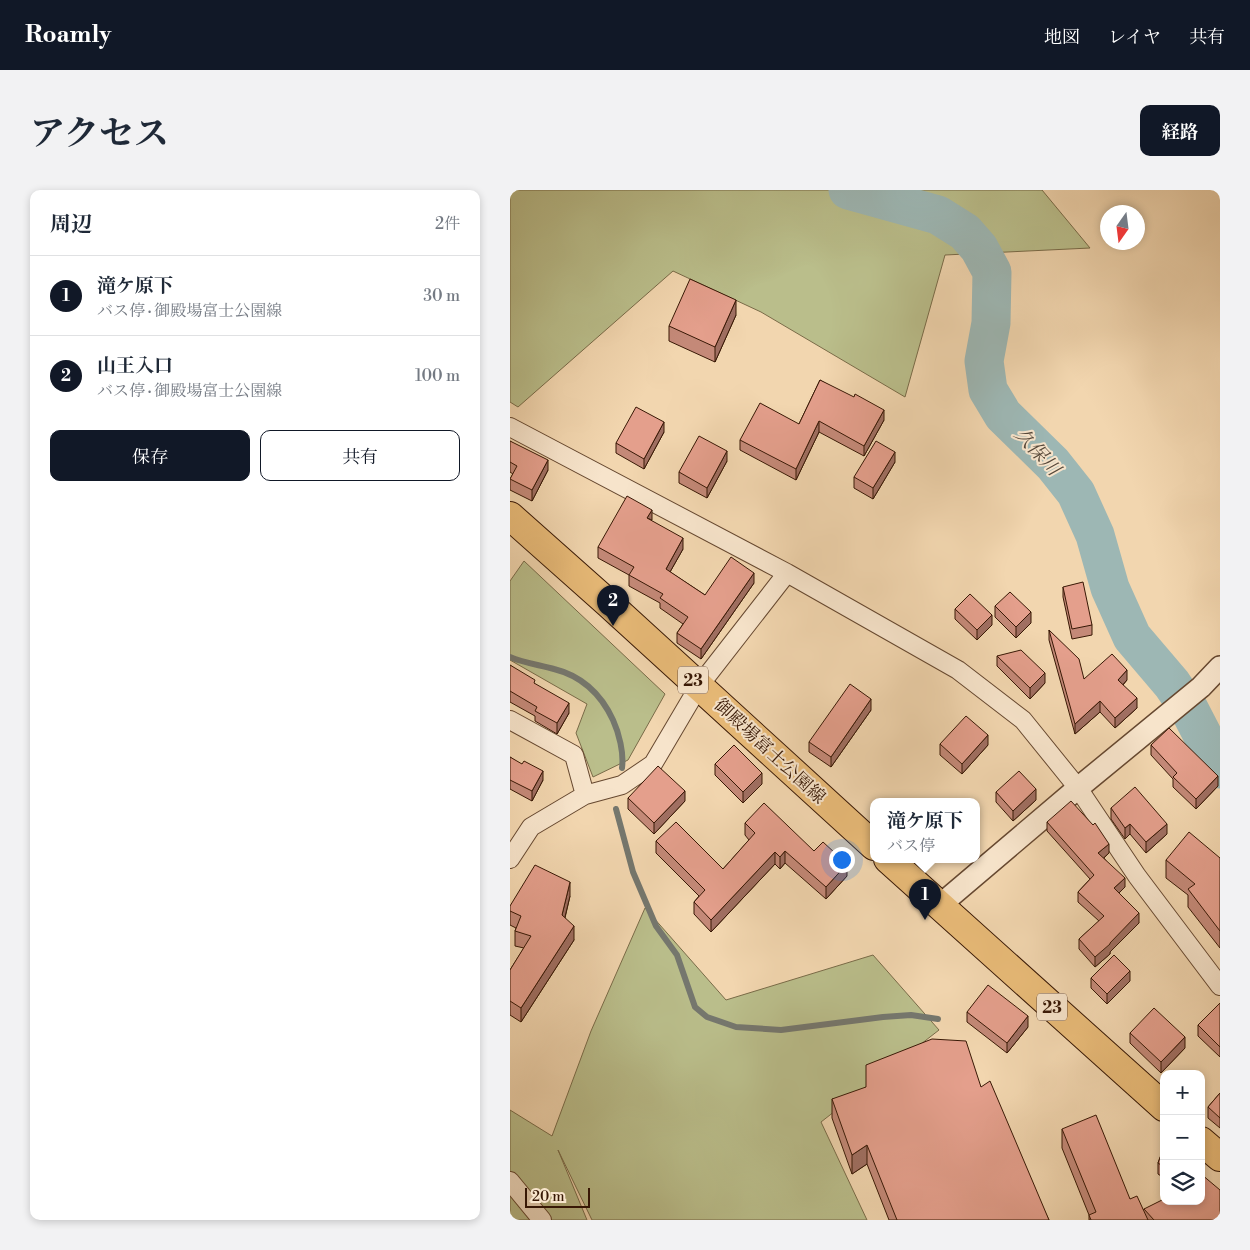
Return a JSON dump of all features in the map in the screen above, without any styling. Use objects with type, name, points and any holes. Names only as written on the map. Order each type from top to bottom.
[{"type":"main road","name":"御殿場富士公園線","points":[[510,516],[870,842]]},
{"type":"main road","name":"23","points":[[892,863],[1160,1103]]},
{"type":"main road","points":[[1205,1144],[1220,1157]]},
{"type":"street","points":[[510,427],[787,573],[958,670],[1023,720],[1078,788],[1137,876],[1220,986]]},
{"type":"street","points":[[510,859],[531,827],[585,795],[622,785],[653,764],[699,686],[787,573]]},
{"type":"street","points":[[940,906],[1078,788],[1201,687],[1220,667]]},
{"type":"street","points":[[510,720],[574,755],[585,795]]},
{"type":"street","points":[[510,1181],[542,1220]]},
{"type":"green space","points":[[510,190],[1042,190],[1090,248],[945,255],[905,397],[761,312],[673,271],[518,407],[510,402]]},
{"type":"green space","points":[[524,561],[665,694],[628,760],[593,777],[576,733],[587,704],[510,660],[510,581]]},
{"type":"green space","points":[[645,908],[726,1000],[873,955],[939,1030],[821,1122],[867,1220],[592,1220],[558,1150],[587,1220],[510,1220],[510,1110],[552,1136],[591,1031]]},
{"type":"building","points":[[690,279],[736,300],[715,347],[669,326]]},
{"type":"building","points":[[820,380],[854,397],[855,394],[884,410],[864,446],[819,421],[796,469],[740,440],[760,403],[799,424]]},
{"type":"building","points":[[636,407],[664,422],[644,459],[616,443]]},
{"type":"building","points":[[699,436],[727,451],[707,488],[679,472]]},
{"type":"building","points":[[510,441],[548,460],[532,490],[510,479],[517,466],[510,462]]},
{"type":"building","points":[[876,441],[895,452],[873,488],[854,477]]},
{"type":"building","points":[[627,496],[652,510],[647,518],[683,538],[666,569],[705,595],[731,557],[754,573],[701,649],[677,633],[688,617],[660,598],[663,594],[629,575],[634,567],[598,547]]},
{"type":"building","points":[[1083,582],[1092,625],[1072,629],[1063,587]]},
{"type":"building","points":[[1010,592],[1031,612],[1016,627],[995,606]]},
{"type":"building","points":[[970,594],[992,615],[977,630],[955,609]]},
{"type":"building","points":[[1049,630],[1079,659],[1084,679],[1112,654],[1127,670],[1118,680],[1137,698],[1115,718],[1100,701],[1075,724]]},
{"type":"building","points":[[1021,650],[1045,673],[1030,688],[997,656]]},
{"type":"building","points":[[510,665],[535,680],[534,683],[569,703],[557,723],[535,711],[537,707],[510,691]]},
{"type":"building","points":[[850,684],[871,699],[831,757],[809,742]]},
{"type":"building","points":[[966,716],[988,735],[962,764],[940,744]]},
{"type":"building","points":[[1169,728],[1218,776],[1196,799],[1173,777],[1177,773],[1151,745]]},
{"type":"building","points":[[734,745],[762,773],[743,792],[715,764]]},
{"type":"building","points":[[510,757],[522,764],[524,761],[543,771],[532,791],[510,780]]},
{"type":"building","points":[[658,766],[685,791],[654,823],[628,798]]},
{"type":"building","points":[[1019,771],[1036,789],[1013,811],[996,792]]},
{"type":"building","points":[[1135,787],[1167,824],[1146,842],[1130,824],[1125,828],[1111,808]]},
{"type":"building","points":[[1071,801],[1093,825],[1095,823],[1109,844],[1098,853],[1125,878],[1114,888],[1139,913],[1095,957],[1079,939],[1104,916],[1078,892],[1094,875],[1047,822]]},
{"type":"building","points":[[764,803],[814,851],[823,842],[847,864],[826,887],[785,851],[780,857],[775,852],[711,920],[694,902],[705,890],[656,841],[676,822],[723,869],[755,833],[745,823]]},
{"type":"building","points":[[1189,832],[1220,858],[1220,931],[1188,889],[1195,884],[1166,860]]},
{"type":"building","points":[[535,865],[570,882],[562,915],[574,926],[521,1008],[510,1001],[510,970],[531,936],[515,931],[521,916],[510,911],[510,906]]},
{"type":"building","points":[[1114,955],[1130,971],[1107,994],[1091,978]]},
{"type":"building","points":[[988,985],[1028,1016],[1007,1043],[967,1012]]},
{"type":"building","points":[[1220,1003],[1220,1047],[1198,1025]]},
{"type":"building","points":[[1154,1008],[1185,1037],[1161,1062],[1130,1033]]},
{"type":"building","points":[[932,1039],[966,1041],[981,1087],[990,1081],[1049,1220],[897,1220],[867,1145],[852,1155],[832,1099],[866,1087],[866,1065]]},
{"type":"building","points":[[1220,1093],[1220,1118],[1208,1107]]},
{"type":"building","points":[[1096,1115],[1130,1199],[1137,1196],[1148,1220],[1091,1220],[1089,1215],[1096,1212],[1062,1129]]},
{"type":"building","points":[[1205,1177],[1220,1190],[1220,1220],[1154,1220],[1144,1209],[1160,1201],[1160,1205],[1205,1205]]},
{"type":"waterway","name":"久保川","points":[[848,190],[938,215],[965,232],[979,248],[992,272],[991,323],[984,361],[988,390],[1003,415],[1053,464],[1076,493],[1095,535],[1110,588],[1132,637],[1172,684],[1189,709],[1220,769]]},
{"type":"waterway","points":[[510,657],[564,672],[590,687],[603,702],[615,725],[622,750],[622,768]]},
{"type":"waterway","points":[[616,809],[633,872],[656,926],[677,955],[695,1007],[707,1017],[736,1027],[781,1030],[911,1015],[938,1019]]},
{"type":"place","name":"山王入口","points":[[613,626]]},
{"type":"place","name":"滝ケ原下","points":[[925,920]]}]
